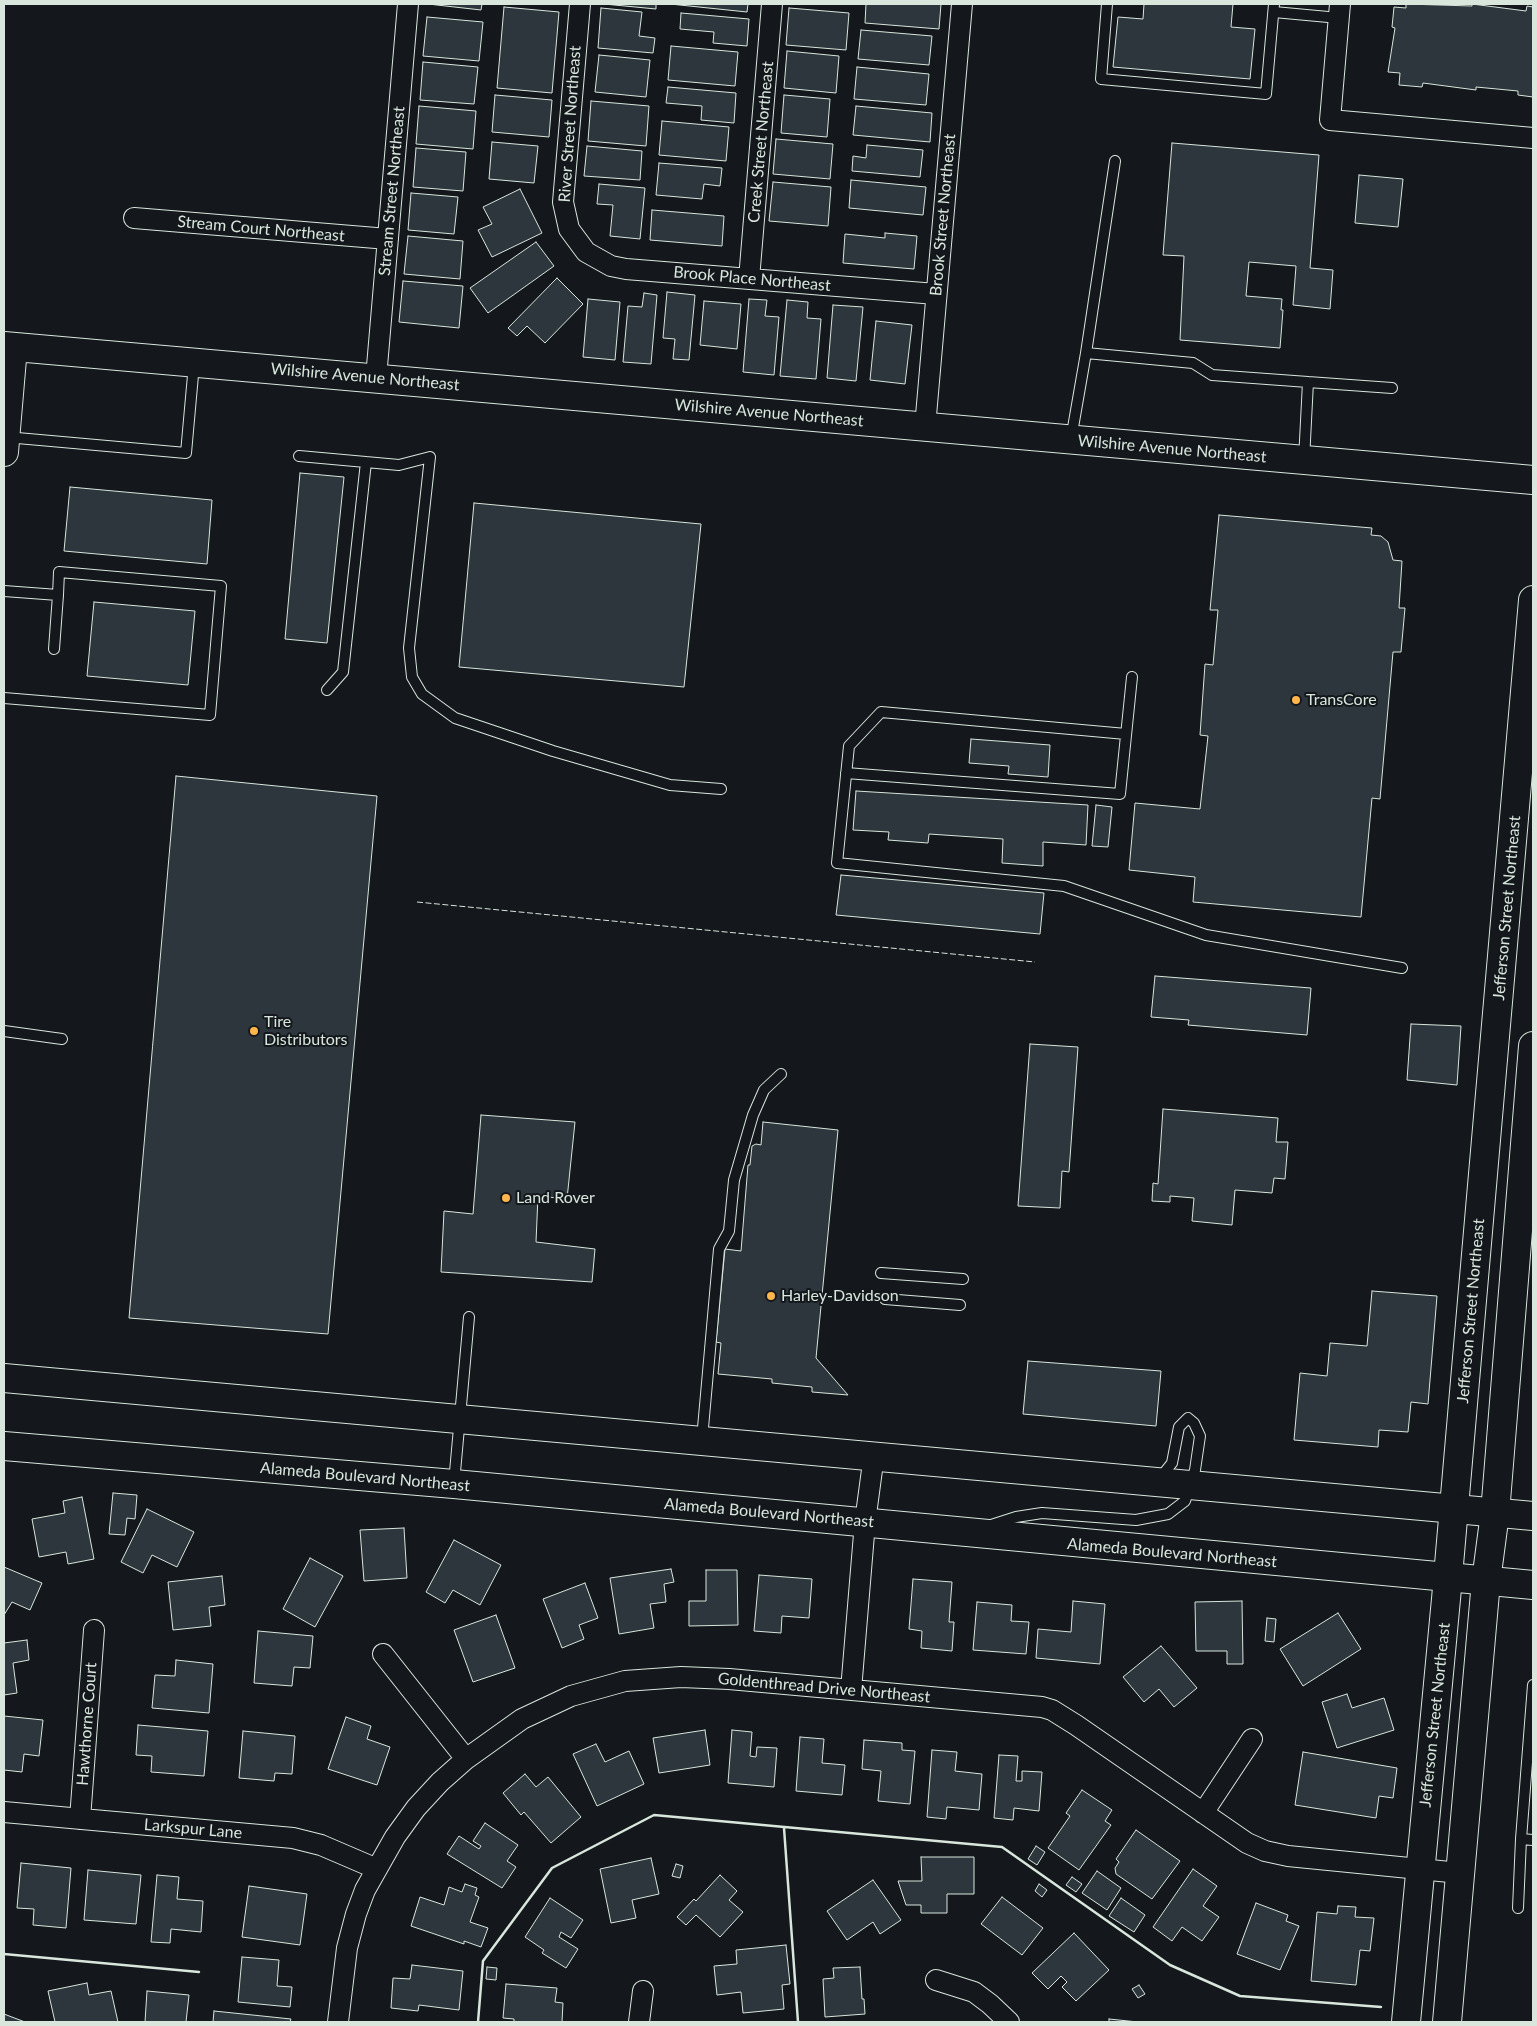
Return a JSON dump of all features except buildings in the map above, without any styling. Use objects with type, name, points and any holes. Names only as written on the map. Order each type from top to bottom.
[{"type":"main road","name":"Wilshire Avenue Northeast","points":[[9,346],[1533,480]]},
{"type":"main road","points":[[4,445],[9,346]]},
{"type":"main road","name":"Jefferson Street Northeast","points":[[1406,2022],[1448,1578],[1533,600]]},
{"type":"main road","points":[[1447,2022],[1486,1581],[1494,1513],[1533,1046]]},
{"type":"main road","points":[[4,1378],[460,1420],[874,1455],[1533,1516]]},
{"type":"main road","name":"Alameda Boulevard Northeast","points":[[4,1446],[454,1484],[865,1522],[968,1534],[1533,1585]]},
{"type":"street","name":"Stream Street Northeast","points":[[376,378],[408,4]]},
{"type":"street","name":"River Street Northeast","points":[[576,241],[564,216],[563,202],[580,4]]},
{"type":"street","name":"Creek Street Northeast","points":[[749,279],[772,4]]},
{"type":"street","name":"Brook Street Northeast","points":[[925,427],[962,4]]},
{"type":"street","points":[[1339,11],[1330,120],[1533,138]]},
{"type":"street","name":"Stream Court Northeast","points":[[134,218],[388,239]]},
{"type":"street","name":"Brook Place Northeast","points":[[576,241],[598,261],[611,266],[936,294]]},
{"type":"street","points":[[850,1690],[865,1522],[874,1455]]},
{"type":"street","name":"Hawthorne Court","points":[[80,1819],[94,1630]]},
{"type":"street","points":[[383,1654],[466,1759]]},
{"type":"street","name":"Goldenthread Drive Northeast","points":[[338,2022],[347,1948],[356,1914],[377,1869],[395,1837],[416,1808],[440,1782],[466,1759],[503,1731],[541,1709],[599,1687],[625,1681],[681,1676],[1018,1704],[1052,1710],[1247,1843],[1276,1854],[1460,1873]]},
{"type":"street","points":[[1203,1813],[1252,1739]]},
{"type":"street","name":"Larkspur Lane","points":[[4,1812],[293,1838],[321,1845],[377,1869]]},
{"type":"street","points":[[936,1980],[974,1992],[1009,2022]]},
{"type":"street","points":[[640,2022],[643,1991]]},
{"type":"lane","points":[[1107,4],[1101,79],[1266,94],[1274,8],[1339,11]]},
{"type":"lane","points":[[1071,440],[1115,161]]},
{"type":"lane","points":[[1086,353],[1194,363],[1212,374],[1392,388]]},
{"type":"lane","points":[[4,445],[186,453],[194,362]]},
{"type":"lane","points":[[1304,460],[1308,382]]},
{"type":"lane","points":[[298,456],[399,465],[430,457],[409,648],[412,677],[422,694],[455,718],[553,751],[670,784],[721,789]]},
{"type":"lane","points":[[327,690],[343,672],[366,462]]},
{"type":"lane","points":[[4,698],[210,715],[221,586],[59,572],[54,649]]},
{"type":"lane","points":[[4,591],[58,595]]},
{"type":"lane","points":[[846,773],[1120,794],[1132,677]]},
{"type":"lane","points":[[1126,734],[881,712],[849,746],[837,863],[1064,886],[1206,935],[1402,968]]},
{"type":"lane","points":[[4,1031],[62,1039]]},
{"type":"lane","points":[[702,1440],[718,1249],[729,1231],[734,1180],[753,1114],[764,1090],[780,1074]]},
{"type":"lane","points":[[881,1273],[962,1279]]},
{"type":"lane","points":[[885,1299],[960,1305]]},
{"type":"lane","points":[[454,1484],[469,1317]]},
{"type":"lane","points":[[968,1534],[1016,1517],[1042,1513],[1136,1520],[1158,1517],[1177,1508],[1185,1501],[1192,1484],[1200,1436],[1194,1423],[1188,1418],[1178,1427],[1172,1463],[1163,1476],[1156,1481]]},
{"type":"lane","points":[[1518,1908],[1521,1839],[1533,1685]]},
{"type":"lane","points":[[1521,1839],[1533,1840]]},
{"type":"fence","points":[[417,902],[1035,962]]},
{"type":"wall","points":[[478,2022],[483,1961],[552,1868],[654,1815],[1002,1847],[1170,1965],[1240,1996],[1381,2007]]},
{"type":"wall","points":[[784,1828],[798,2022]]},
{"type":"wall","points":[[4,1954],[199,1972]]},
{"type":"place","name":"TransCore","points":[[1296,700]]},
{"type":"place","name":"Tire Distributors","points":[[254,1031]]},
{"type":"place","name":"Land Rover","points":[[506,1198]]},
{"type":"place","name":"Harley-Davidson","points":[[771,1296]]}]
